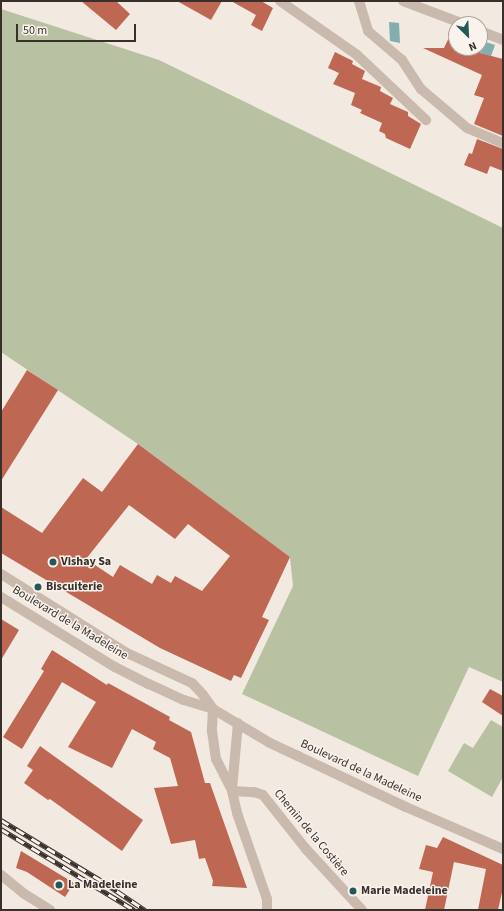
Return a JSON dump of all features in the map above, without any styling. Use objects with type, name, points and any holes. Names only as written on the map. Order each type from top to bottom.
[{"type":"street","points":[[280,1],[357,55],[426,120]]},
{"type":"street","points":[[359,1],[368,31],[402,60],[421,89],[467,128],[503,143]]},
{"type":"street","points":[[403,1],[448,18]]},
{"type":"street","points":[[488,34],[503,40]]},
{"type":"street","name":"Boulevard de la Madeleine","points":[[1,574],[127,652],[192,683],[203,694],[213,709]]},
{"type":"street","name":"Boulevard de la Madeleine","points":[[1,597],[115,667],[184,700],[213,709],[238,722],[270,742],[298,756],[406,807],[503,849]]},
{"type":"street","points":[[213,709],[212,731],[216,760],[232,792],[237,813],[267,899],[267,910]]},
{"type":"street","points":[[232,792],[238,722]]},
{"type":"street","name":"Chemin de la Costière","points":[[232,792],[254,792],[268,799],[306,849],[362,910]]},
{"type":"street","points":[[1,875],[23,893],[50,910]]},
{"type":"green space","points":[[1,9],[159,60],[503,228],[503,682],[469,667],[418,776],[242,694],[293,586],[290,557],[138,444],[1,352]]},
{"type":"green space","points":[[491,720],[503,727],[503,777],[492,797],[448,771],[464,743],[473,748]]},
{"type":"water","points":[[389,22],[399,23],[400,43],[390,41]]},
{"type":"water","points":[[488,43],[495,45],[491,56],[488,55]]},
{"type":"building","points":[[81,1],[116,1],[130,14],[116,30]]},
{"type":"building","points":[[177,1],[222,1],[211,20]]},
{"type":"building","points":[[231,1],[261,1],[273,8],[262,31],[251,25],[256,15]]},
{"type":"building","points":[[448,40],[448,56],[488,55],[503,59],[503,136],[474,124],[484,98],[474,95],[482,75],[423,48],[444,48]]},
{"type":"building","points":[[335,52],[353,61],[352,64],[365,71],[362,79],[381,87],[380,91],[393,98],[390,104],[408,112],[408,116],[421,124],[410,149],[386,138],[385,134],[379,131],[382,123],[360,113],[362,110],[351,105],[355,93],[333,84],[339,73],[328,68]]},
{"type":"building","points":[[477,139],[503,149],[503,171],[490,166],[487,174],[464,165],[469,153],[472,154]]},
{"type":"building","points":[[27,370],[58,390],[1,481],[1,412]]},
{"type":"building","name":"Vishay Sa","points":[[138,444],[290,557],[262,617],[269,620],[241,678],[234,675],[231,681],[160,648],[1,553],[1,507],[42,533],[83,478],[102,492]],"holes":[[[129,505],[175,539],[188,524],[230,556],[202,591],[175,576],[171,583],[157,575],[152,584],[120,565],[113,577],[86,559]]]},
{"type":"building","points":[[1,619],[19,630],[1,660]]},
{"type":"building","points":[[52,650],[107,685],[108,683],[170,717],[169,720],[191,732],[205,783],[210,783],[247,888],[212,886],[213,881],[205,858],[199,859],[195,840],[171,844],[154,788],[178,786],[170,758],[153,749],[156,742],[132,729],[112,768],[68,747],[96,702],[62,682],[22,749],[3,737],[44,671],[41,669]]},
{"type":"building","points":[[490,689],[503,696],[503,716],[482,702]]},
{"type":"building","points":[[40,746],[143,820],[122,851],[50,799],[48,800],[24,783],[33,770],[27,766]]},
{"type":"building","points":[[443,837],[503,865],[503,888],[498,910],[478,910],[486,869],[454,862],[444,910],[425,910],[433,872],[419,869],[426,845],[437,848]]},
{"type":"building","points":[[21,851],[74,883],[65,897],[27,872],[16,868]]},
{"type":"railway","points":[[1,820],[102,881],[145,910]]},
{"type":"railway","points":[[1,829],[134,910]]},
{"type":"place","name":"Vishay Sa","points":[[53,562]]},
{"type":"place","name":"Biscuiterie","points":[[38,587]]},
{"type":"place","name":"La Madeleine","points":[[59,885]]},
{"type":"place","name":"Marie Madeleine","points":[[353,891]]}]
